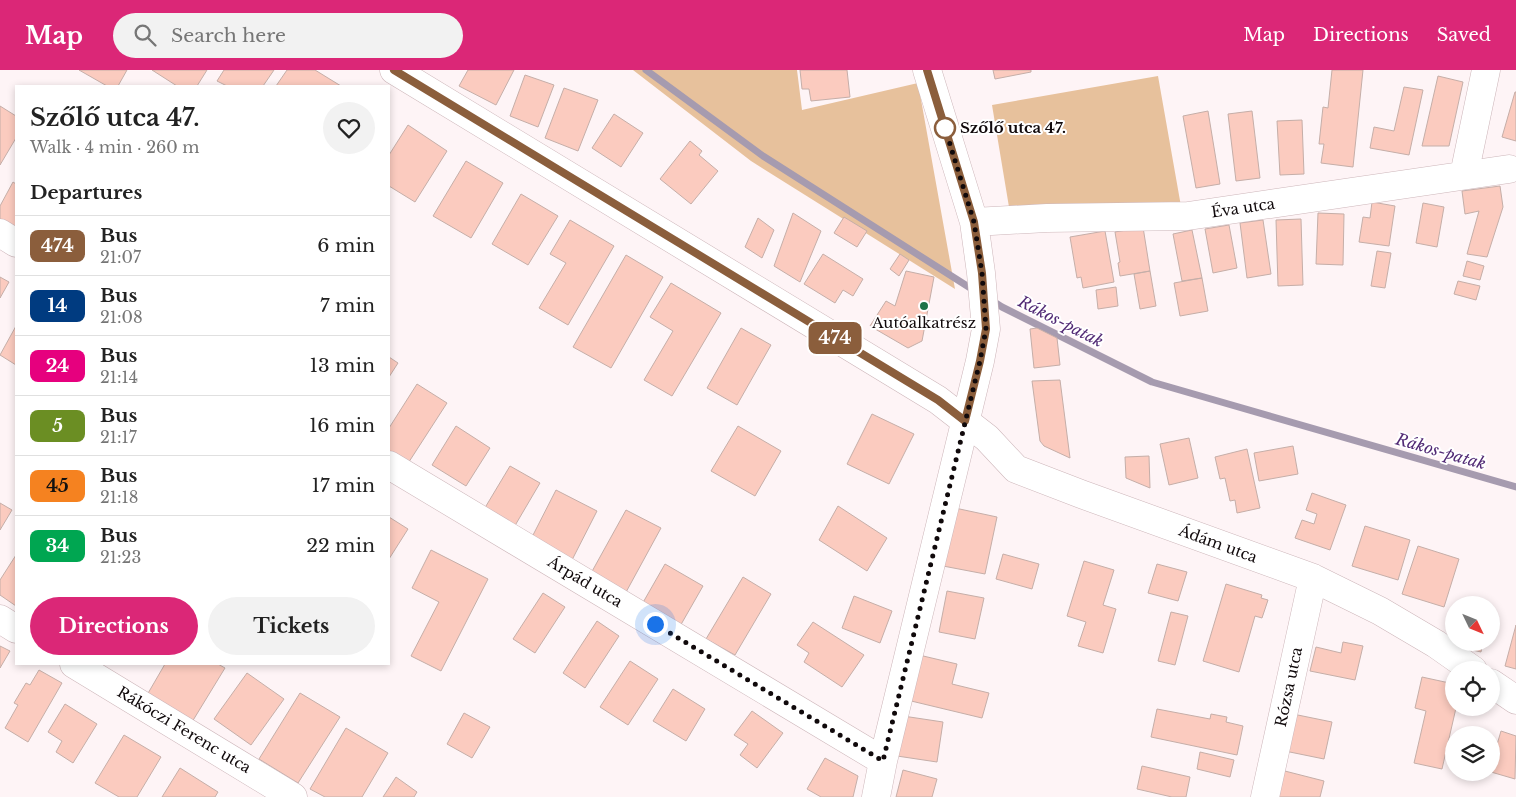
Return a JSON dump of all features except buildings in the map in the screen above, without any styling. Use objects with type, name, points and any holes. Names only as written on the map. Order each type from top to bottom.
[{"type":"street","name":"Ádám utca","points":[[394,70],[938,400],[987,438],[1016,469],[1312,578],[1380,611],[1436,644],[1460,661]]},
{"type":"street","points":[[876,797],[986,329],[982,273],[974,222],[927,70]]},
{"type":"street","points":[[1464,175],[1486,70]]},
{"type":"street","name":"Éva utca","points":[[974,222],[1046,218],[1188,216],[1509,168]]},
{"type":"street","points":[[0,233],[15,242]]},
{"type":"street","name":"Árpád utca","points":[[390,466],[883,761]]},
{"type":"street","name":"Rózsa utca","points":[[1265,797],[1312,578]]},
{"type":"street","points":[[0,619],[15,628]]},
{"type":"street","name":"Rákóczi Ferenc utca","points":[[76,665],[293,797]]},
{"type":"street","points":[[1500,689],[1516,700]]},
{"type":"shaded area","points":[[633,70],[797,70],[802,110],[918,83],[955,289],[751,161]]},
{"type":"shaded area","points":[[1158,76],[1182,212],[1011,219],[992,105]]},
{"type":"waterway","name":"Rákos-patak","points":[[646,70],[763,156],[975,291]]},
{"type":"waterway","name":"Rákos-patak","points":[[991,300],[1152,382],[1516,487]]},
{"type":"bus line","name":"474","points":[[394,70],[938,400],[965,421],[986,329],[982,273],[974,222],[927,70]]},
{"type":"place","name":"Szőlő utca 47.","points":[[945,128]]},
{"type":"place","name":"Autóalkatrész","points":[[924,306]]},
{"type":"route","points":[[655,624],[883,761],[980,361],[986,329],[982,273],[974,222],[945,128]]}]
